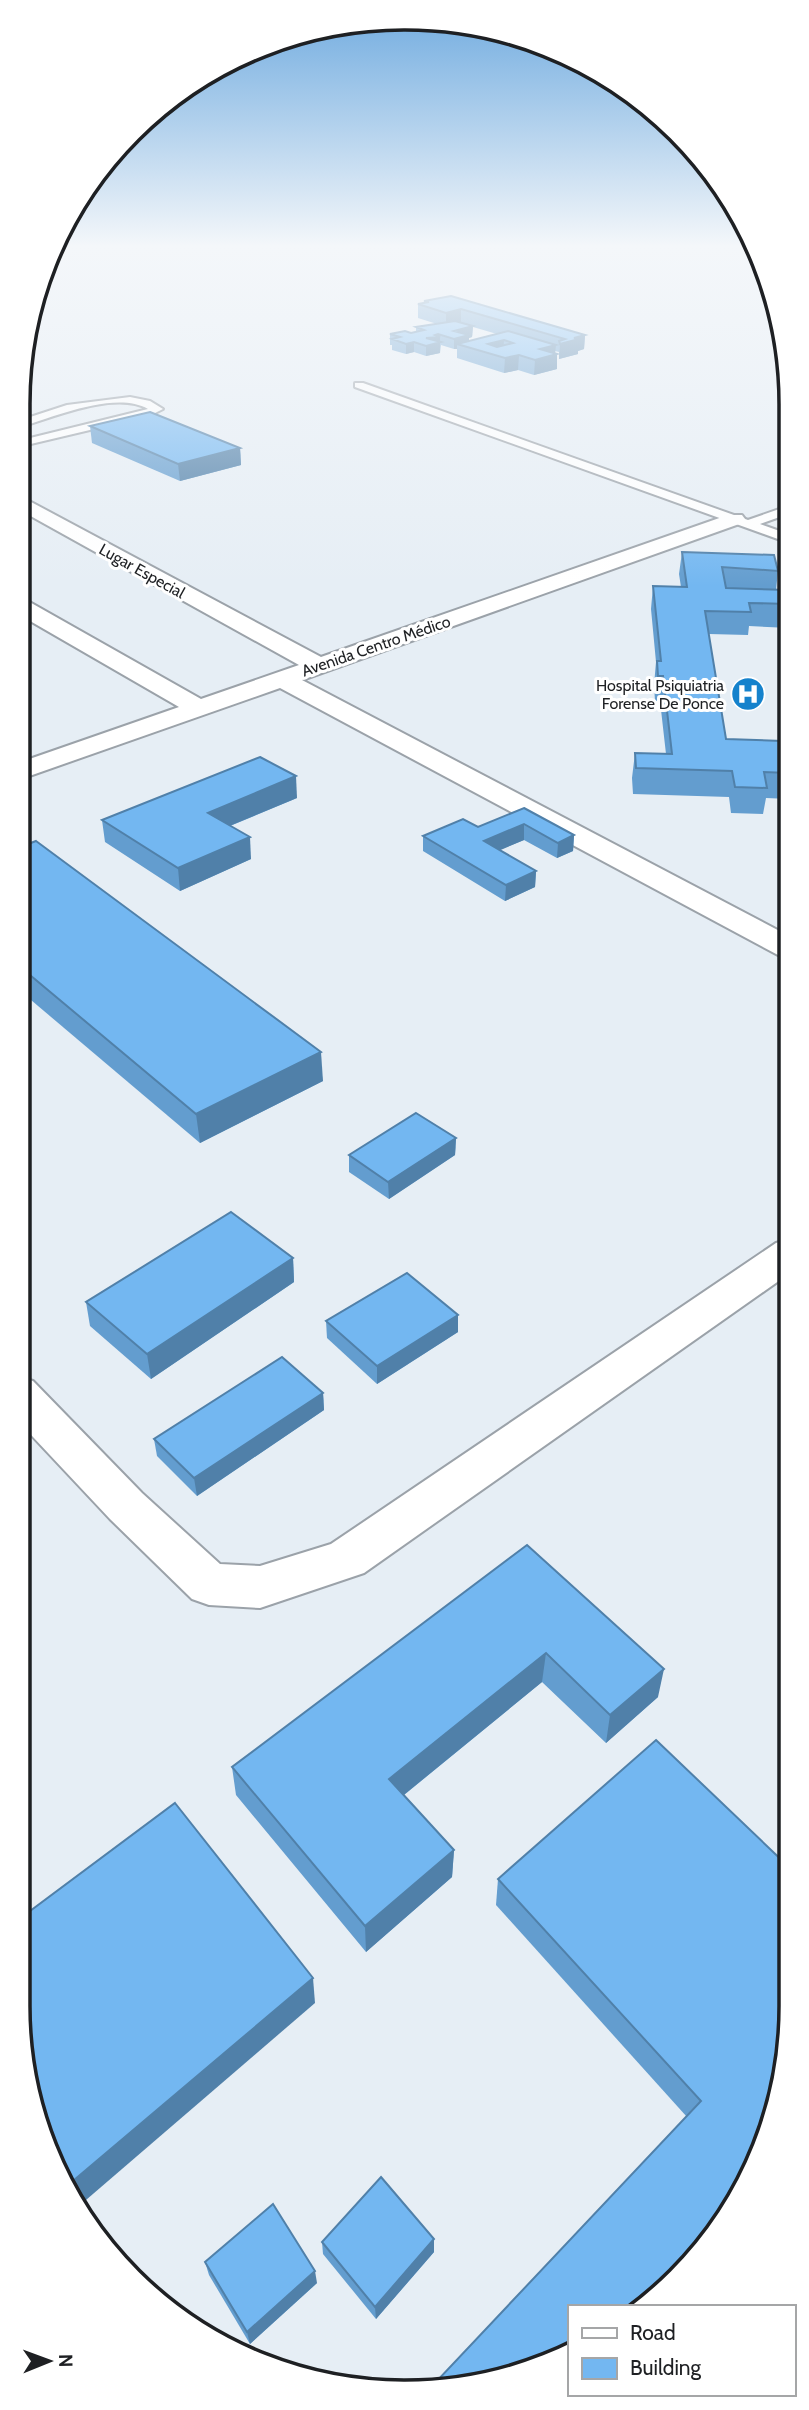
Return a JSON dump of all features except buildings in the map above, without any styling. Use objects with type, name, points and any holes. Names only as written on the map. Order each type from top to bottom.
[{"type":"street","name":"Lugar Especial","points":[[30,508],[267,640],[319,666]]},
{"type":"street","name":"Avenida Centro Médico","points":[[30,766],[741,522]]},
{"type":"street","points":[[30,612],[199,708]]},
{"type":"street","points":[[282,679],[779,942]]},
{"type":"street","points":[[30,1406],[126,1506],[209,1584],[260,1587],[347,1559],[779,1261]]},
{"type":"lane","points":[[359,385],[779,535]]},
{"type":"lane","points":[[30,420],[120,399],[151,403],[157,409],[30,441]]},
{"type":"lane","points":[[741,522],[779,512]]},
{"type":"place","name":"Hospital Psiquiatria Forense De Ponce","points":[[748,694]]}]
